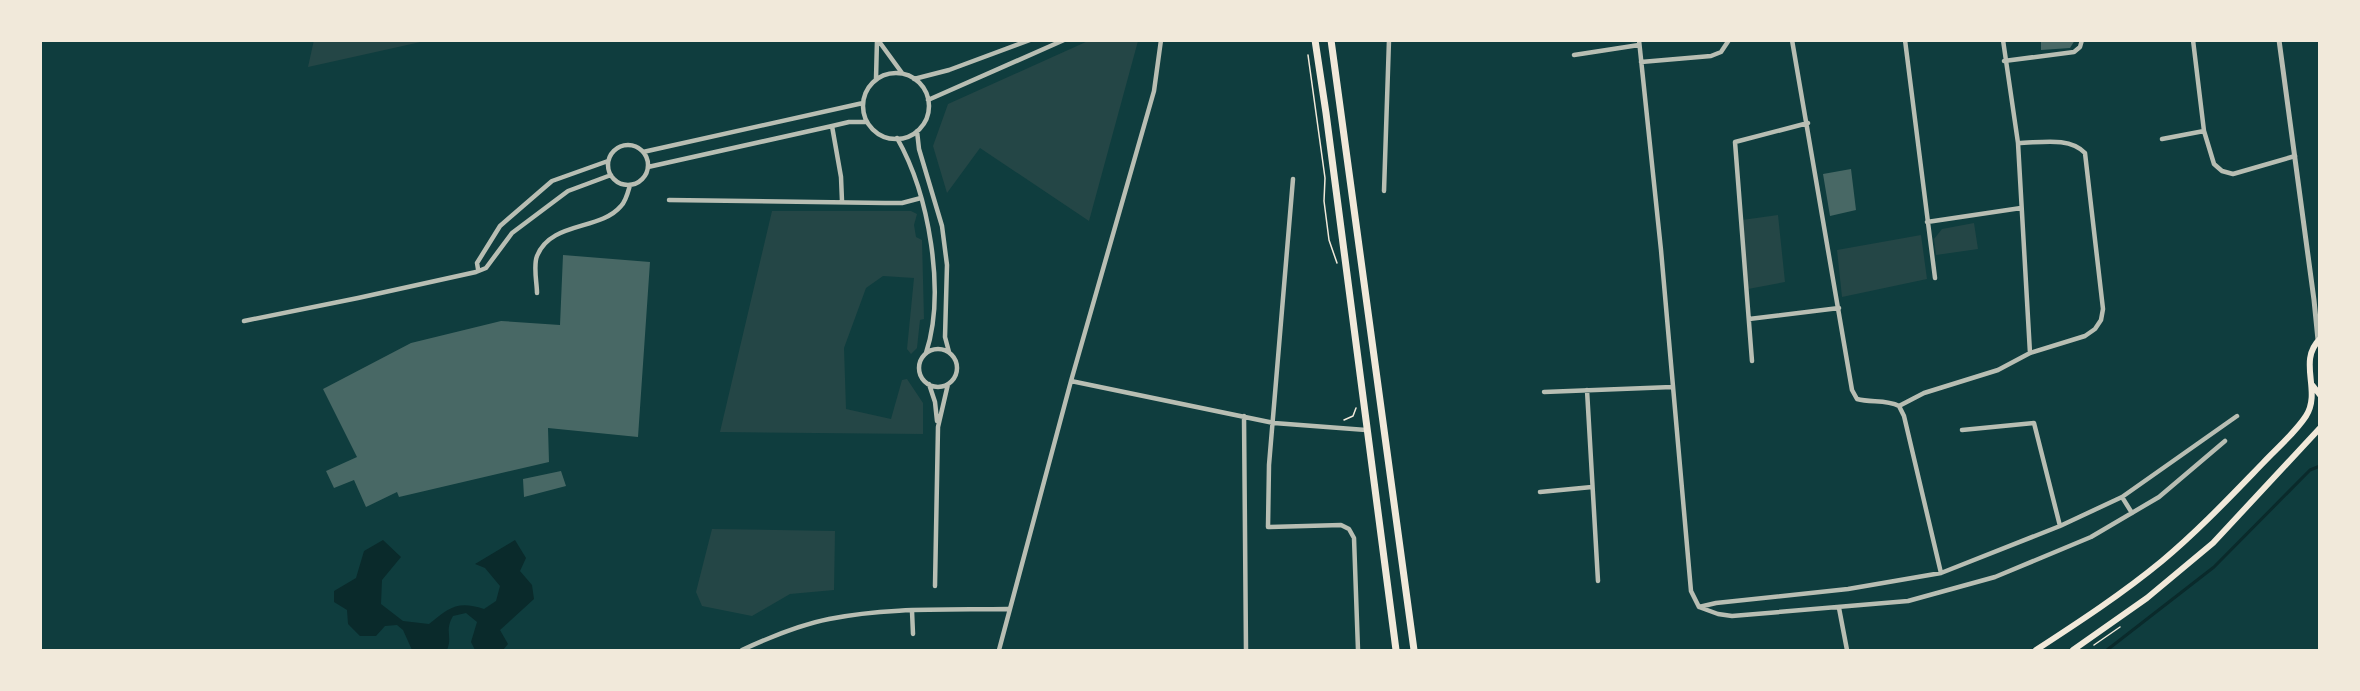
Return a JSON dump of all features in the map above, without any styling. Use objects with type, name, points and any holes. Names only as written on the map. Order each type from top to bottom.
[{"type":"main road","points":[[1315,40],[1396,651]]},
{"type":"main road","points":[[1331,40],[1414,651]]},
{"type":"main road","points":[[2319,339],[2310,358],[2309,372],[2319,395]]},
{"type":"main road","points":[[2036,651],[2085,618],[2162,560],[2244,483],[2306,416],[2313,398],[2313,385]]},
{"type":"main road","points":[[2073,651],[2147,598],[2213,543],[2319,428]]},
{"type":"street","points":[[878,40],[902,73],[914,79],[924,88],[928,100],[927,114],[917,131],[919,149],[942,226],[947,265],[945,337],[957,368],[955,377],[948,384],[939,387],[929,384]]},
{"type":"street","points":[[876,79],[878,40]]},
{"type":"street","points":[[914,79],[949,70],[1030,40]]},
{"type":"street","points":[[928,100],[1064,40]]},
{"type":"street","points":[[999,651],[1008,609],[1071,381],[1154,91],[1161,40]]},
{"type":"street","points":[[1384,191],[1389,40]]},
{"type":"street","points":[[1641,62],[1711,56],[1721,52],[1729,40]]},
{"type":"street","points":[[1792,40],[1852,390],[1857,399],[1868,402],[1890,402],[1899,406],[1904,416],[1941,573]]},
{"type":"street","points":[[1905,40],[1935,279]]},
{"type":"street","points":[[2003,40],[2004,61],[2018,143],[2030,353]]},
{"type":"street","points":[[2004,61],[2074,52],[2080,47],[2082,40]]},
{"type":"street","points":[[2193,40],[2204,131],[2214,165],[2222,171],[2233,174],[2295,156]]},
{"type":"street","points":[[2279,40],[2319,339]]},
{"type":"street","points":[[1574,55],[1639,43],[1661,250],[1691,591],[1699,607],[1732,616],[1839,608],[1908,600],[1995,577],[2091,537],[2132,513],[2159,497],[2225,441]]},
{"type":"street","points":[[902,73],[888,74],[876,79],[867,89],[863,102],[867,122],[883,136],[897,138],[917,131]]},
{"type":"street","points":[[643,152],[863,102]]},
{"type":"street","points":[[648,166],[849,122],[867,122]]},
{"type":"street","points":[[1752,360],[1735,142],[1808,123]]},
{"type":"street","points":[[832,126],[841,177],[842,201]]},
{"type":"street","points":[[2162,139],[2204,131]]},
{"type":"street","points":[[897,138],[904,150],[921,198],[929,229],[933,275],[932,336],[920,362],[920,371],[929,384],[935,402],[938,427],[935,586]]},
{"type":"street","points":[[1899,406],[1923,393],[1998,370],[2030,353],[2085,336],[2095,329],[2101,320],[2103,309],[2085,153],[2070,143],[2018,143]]},
{"type":"street","points":[[478,269],[477,263],[500,226],[552,182],[608,161],[616,149],[624,145],[635,146],[643,152],[648,166],[641,181],[630,185],[619,183],[611,175],[608,161]]},
{"type":"street","points":[[244,321],[476,272],[478,269],[486,268],[512,233],[568,192],[611,175]]},
{"type":"street","points":[[1293,179],[1269,465],[1268,527],[1341,525],[1349,529],[1354,538],[1358,651]]},
{"type":"street","points":[[537,293],[536,258],[547,239],[587,222],[611,215],[623,204],[630,185]]},
{"type":"street","points":[[669,200],[885,203],[921,198]]},
{"type":"street","points":[[1927,222],[2021,208]]},
{"type":"street","points":[[2314,300],[2319,308]]},
{"type":"street","points":[[1749,320],[1839,308]]},
{"type":"street","points":[[926,353],[935,349],[949,352]]},
{"type":"street","points":[[1071,381],[1274,423],[1366,430]]},
{"type":"street","points":[[938,427],[948,384]]},
{"type":"street","points":[[1544,392],[1672,387]]},
{"type":"street","points":[[1587,390],[1598,581]]},
{"type":"street","points":[[1699,607],[1716,603],[1848,589],[1941,573],[2060,526],[2122,497],[2237,416]]},
{"type":"street","points":[[1244,417],[1246,651]]},
{"type":"street","points":[[1962,430],[2034,423],[2060,526]]},
{"type":"street","points":[[1540,492],[1592,487]]},
{"type":"street","points":[[2122,497],[2132,513]]},
{"type":"street","points":[[1839,608],[1847,651]]},
{"type":"street","points":[[742,651],[795,628],[828,619],[868,613],[1008,609]]},
{"type":"street","points":[[912,611],[913,634]]},
{"type":"path","points":[[1308,52],[1325,178],[1324,201],[1329,240],[1337,265]]},
{"type":"path","points":[[1344,428],[1344,420],[1353,416],[1357,405]]},
{"type":"shaded area","points":[[314,40],[425,40],[425,41],[308,67]]},
{"type":"shaded area","points":[[1088,41],[1138,41],[1089,221],[980,148],[947,193],[933,146],[948,104]]},
{"type":"shaded area","points":[[772,211],[911,211],[917,214],[914,225],[916,237],[922,240],[924,319],[920,320],[917,348],[911,354],[907,349],[914,278],[883,276],[866,288],[844,348],[846,409],[891,419],[902,380],[907,379],[923,403],[923,434],[720,432]]},
{"type":"shaded area","points":[[1778,215],[1785,282],[1748,289],[1742,220]]},
{"type":"shaded area","points":[[1974,223],[1978,249],[1936,255],[1934,239],[1942,229]]},
{"type":"shaded area","points":[[1921,235],[1927,279],[1842,297],[1837,250]]},
{"type":"shaded area","points":[[712,529],[835,531],[834,590],[790,594],[752,616],[702,606],[696,592]]},
{"type":"shaded area","points":[[383,540],[401,557],[382,580],[381,604],[403,621],[429,624],[454,607],[467,605],[484,609],[496,601],[500,586],[485,568],[475,564],[515,540],[526,558],[520,571],[532,585],[534,599],[500,630],[508,644],[503,650],[475,650],[471,642],[477,622],[466,613],[453,616],[450,621],[447,650],[412,650],[403,630],[397,625],[385,626],[376,636],[360,636],[348,624],[347,610],[334,602],[334,591],[356,578],[364,551]]},
{"type":"building","points":[[2041,40],[2075,40],[2070,48],[2041,50]]},
{"type":"building","points":[[1851,169],[1856,210],[1830,216],[1823,174]]},
{"type":"building","points":[[563,255],[650,262],[638,437],[548,428],[549,462],[399,497],[397,492],[366,507],[354,480],[334,488],[326,471],[357,457],[323,389],[411,343],[501,321],[560,325]]},
{"type":"building","points":[[561,471],[566,486],[524,497],[523,479]]},
{"type":"waterway","points":[[2107,650],[2214,567],[2310,470],[2320,466]]}]
